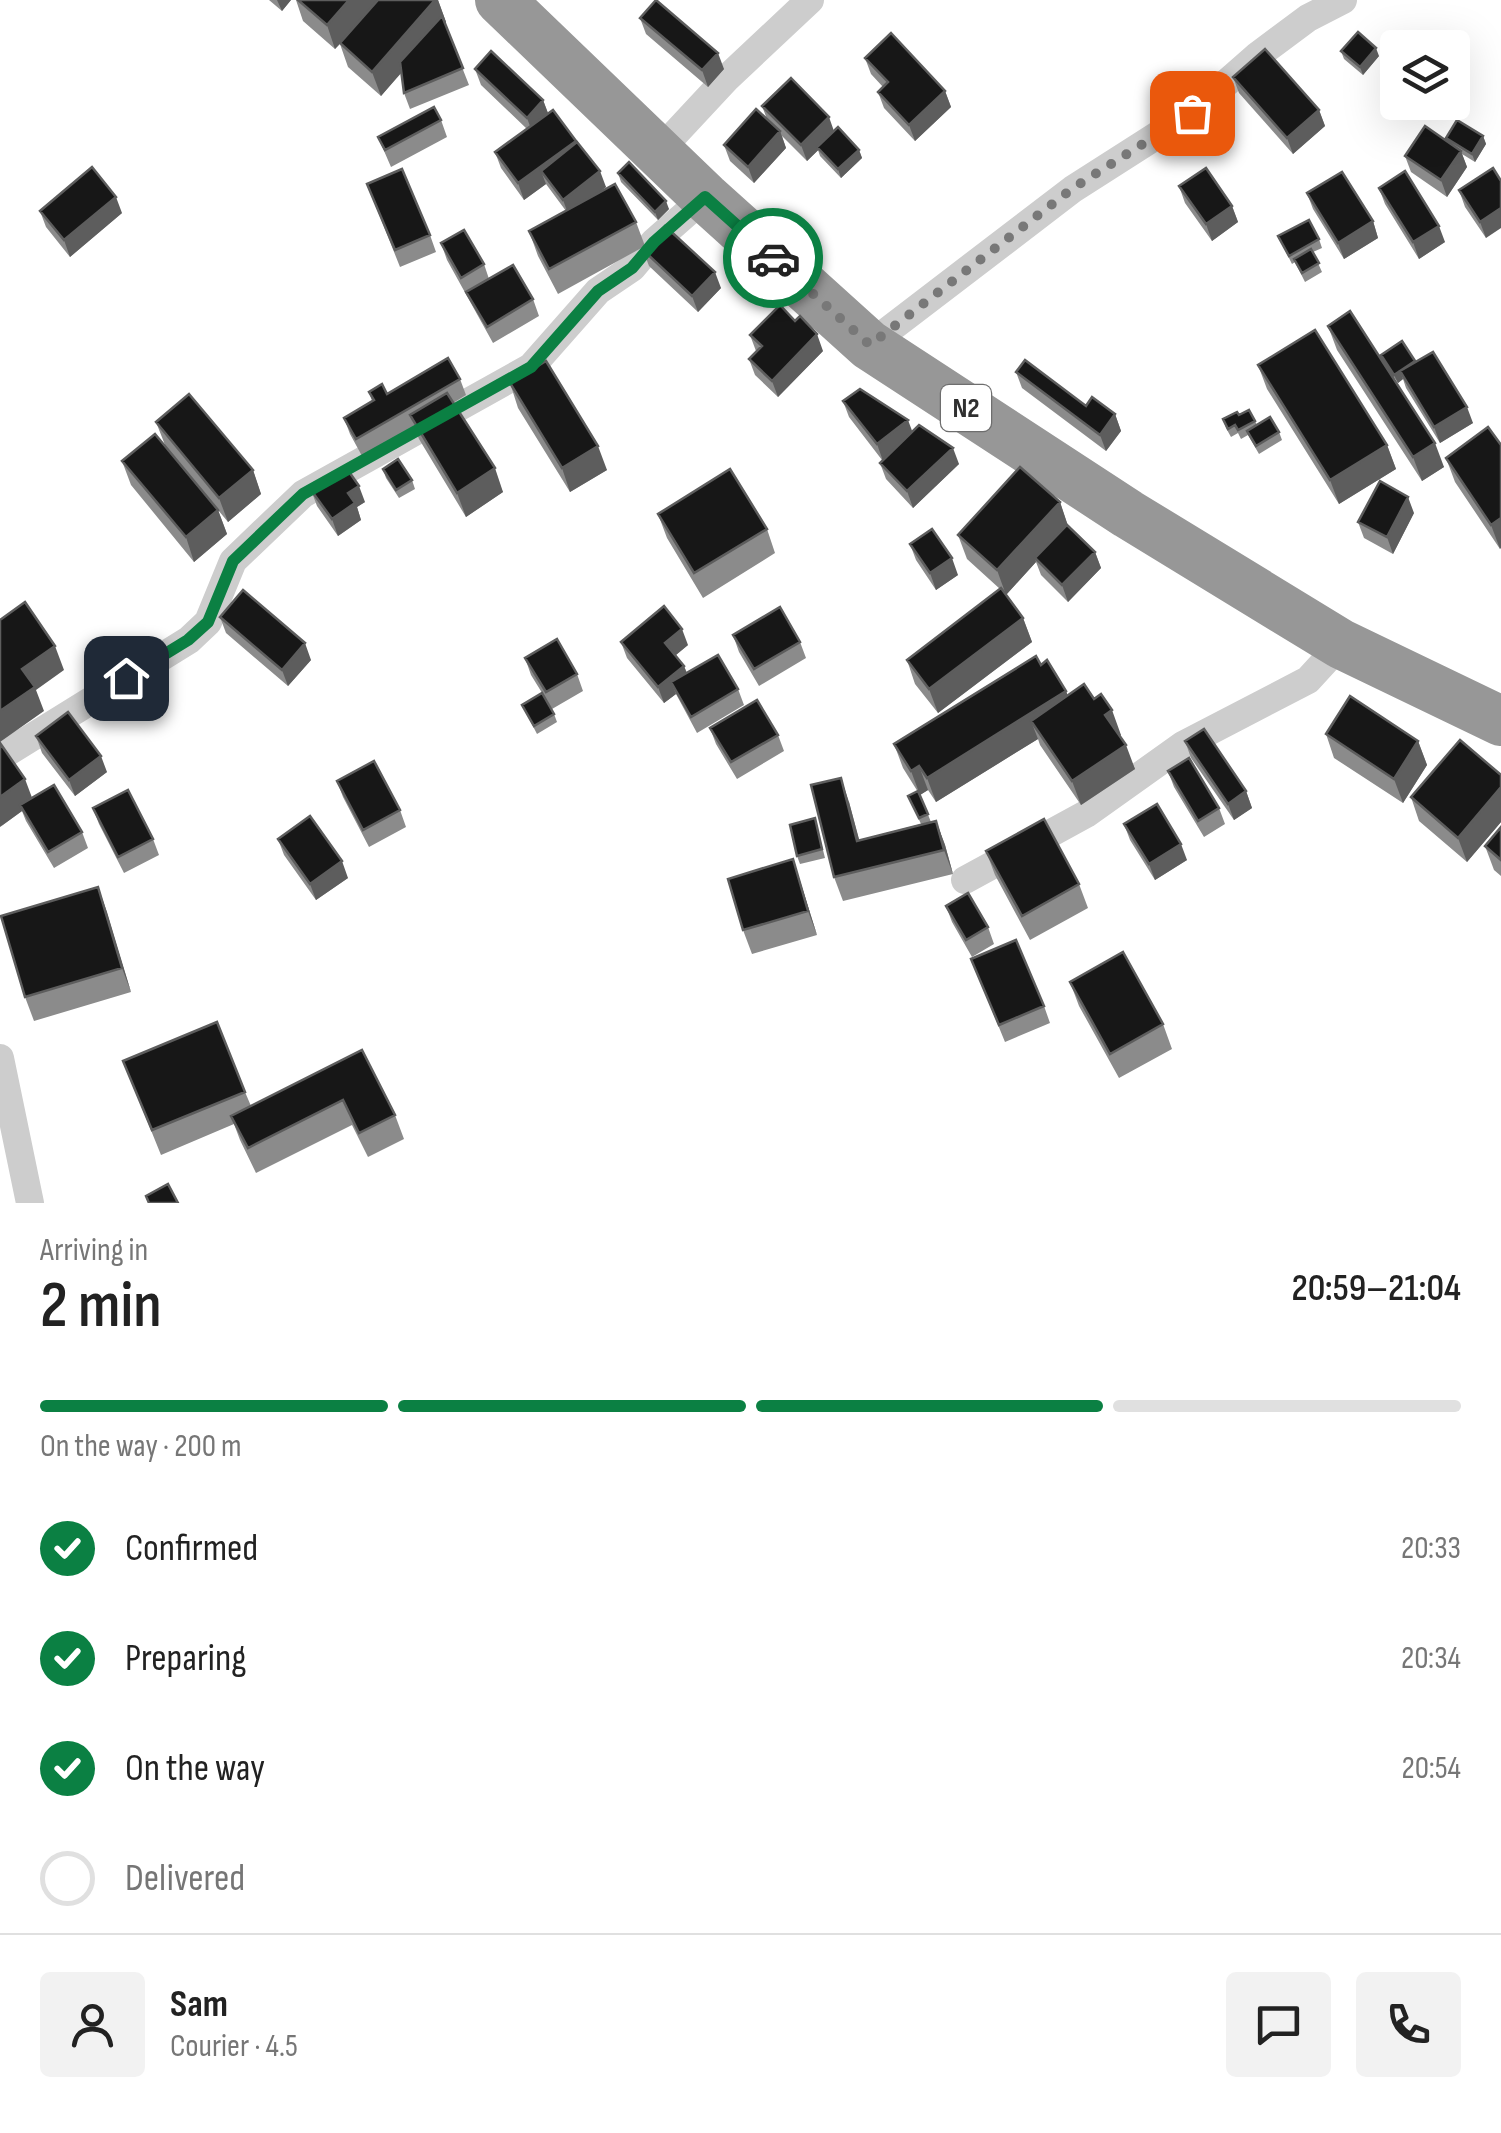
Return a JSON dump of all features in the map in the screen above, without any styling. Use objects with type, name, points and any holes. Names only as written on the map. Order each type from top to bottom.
[{"type":"highway","name":"N2","points":[[500,0],[705,197],[870,345],[1128,514],[1341,644],[1501,721]]},
{"type":"street","points":[[659,151],[727,78],[810,0]]},
{"type":"street","points":[[870,345],[1073,188],[1192,113],[1257,56],[1308,18],[1343,0]]},
{"type":"street","points":[[0,756],[188,640],[208,622],[233,561],[303,494],[531,367],[598,291],[632,268],[654,242],[705,197]]},
{"type":"street","points":[[965,880],[1086,814],[1183,745],[1308,680],[1341,644]]},
{"type":"street","points":[[0,1058],[30,1203]]},
{"type":"building","points":[[298,0],[349,0],[327,25]]},
{"type":"building","points":[[378,0],[435,0],[372,72],[340,43]]},
{"type":"building","points":[[656,0],[718,53],[702,70],[640,18]]},
{"type":"building","points":[[442,16],[463,68],[404,93],[400,62]]},
{"type":"building","points":[[1358,32],[1376,48],[1360,67],[1341,51]]},
{"type":"building","points":[[891,33],[945,91],[909,125],[878,92],[888,82],[865,58]]},
{"type":"building","points":[[1265,49],[1319,110],[1287,138],[1233,77]]},
{"type":"building","points":[[491,51],[543,100],[527,118],[475,69]]},
{"type":"building","points":[[791,78],[829,117],[801,145],[762,106]]},
{"type":"building","points":[[434,107],[441,120],[385,150],[378,137]]},
{"type":"building","points":[[756,109],[780,131],[748,167],[724,145]]},
{"type":"building","points":[[553,110],[576,141],[518,183],[495,152]]},
{"type":"building","points":[[1457,120],[1483,136],[1472,154],[1446,138]]},
{"type":"building","points":[[1425,126],[1461,151],[1441,180],[1405,156]]},
{"type":"building","points":[[838,127],[859,150],[838,169],[817,147]]},
{"type":"building","points":[[577,142],[600,171],[563,200],[541,171]]},
{"type":"building","points":[[629,162],[666,201],[655,212],[618,173]]},
{"type":"building","points":[[92,167],[116,197],[64,240],[40,211]]},
{"type":"building","points":[[1206,168],[1232,206],[1206,224],[1179,186]]},
{"type":"building","points":[[1493,168],[1501,181],[1501,208],[1480,222],[1459,190]]},
{"type":"building","points":[[402,169],[430,235],[395,250],[367,184]]},
{"type":"building","points":[[1405,171],[1439,226],[1413,242],[1379,188]]},
{"type":"building","points":[[1342,172],[1373,221],[1338,243],[1307,193]]},
{"type":"building","points":[[615,184],[636,222],[549,269],[529,231]]},
{"type":"building","points":[[1309,220],[1319,239],[1289,256],[1278,236]]},
{"type":"building","points":[[665,226],[715,272],[692,296],[643,250]]},
{"type":"building","points":[[464,230],[484,264],[461,278],[441,243]]},
{"type":"building","points":[[1311,249],[1319,263],[1302,273],[1294,259]]},
{"type":"building","points":[[513,265],[533,299],[487,327],[466,292]]},
{"type":"building","points":[[780,305],[795,321],[800,316],[817,334],[772,381],[749,359],[762,346],[750,335]]},
{"type":"building","points":[[1350,311],[1435,443],[1413,457],[1328,326]]},
{"type":"building","points":[[1315,330],[1387,445],[1330,480],[1258,365]]},
{"type":"building","points":[[1402,341],[1415,361],[1394,375],[1381,355]]},
{"type":"building","points":[[1433,352],[1467,407],[1434,427],[1400,371]]},
{"type":"building","points":[[448,358],[460,379],[356,439],[344,418],[374,400],[369,392],[382,384],[387,394]]},
{"type":"building","points":[[1025,360],[1086,406],[1092,397],[1115,414],[1100,435],[1016,372]]},
{"type":"building","points":[[546,361],[598,446],[562,468],[510,383]]},
{"type":"building","points":[[860,389],[908,420],[877,444],[843,401]]},
{"type":"building","points":[[447,393],[495,468],[457,493],[410,415]]},
{"type":"building","points":[[189,394],[253,470],[219,498],[156,422]]},
{"type":"building","points":[[1249,410],[1255,421],[1238,430],[1235,425],[1228,429],[1223,419]]},
{"type":"building","points":[[1270,417],[1279,432],[1256,446],[1247,431]]},
{"type":"building","points":[[919,425],[953,448],[907,491],[880,463]]},
{"type":"building","points":[[1488,427],[1501,445],[1501,518],[1491,525],[1446,458]]},
{"type":"building","points":[[155,434],[218,510],[186,537],[122,461]]},
{"type":"building","points":[[398,459],[412,480],[396,490],[383,469]]},
{"type":"building","points":[[345,466],[359,486],[348,493],[355,503],[332,519],[311,490]]},
{"type":"building","points":[[1020,467],[1060,502],[997,570],[958,535]]},
{"type":"building","points":[[730,469],[767,529],[694,573],[658,514]]},
{"type":"building","points":[[1380,481],[1408,497],[1387,537],[1358,522]]},
{"type":"building","points":[[1067,525],[1095,552],[1062,585],[1035,558]]},
{"type":"building","points":[[932,529],[952,558],[930,573],[910,544]]},
{"type":"building","points":[[1001,588],[1023,618],[929,689],[907,660]]},
{"type":"building","points":[[243,590],[305,643],[282,670],[220,617]]},
{"type":"building","points":[[25,602],[55,646],[22,669],[35,687],[0,711],[0,620]]},
{"type":"building","points":[[664,606],[682,629],[665,643],[684,666],[658,687],[621,642]]},
{"type":"building","points":[[780,607],[800,642],[754,669],[733,635]]},
{"type":"building","points":[[557,639],[577,674],[546,692],[525,658]]},
{"type":"building","points":[[718,655],[738,689],[691,717],[671,682]]},
{"type":"building","points":[[1036,656],[1041,665],[1047,660],[1066,691],[927,778],[919,766],[911,771],[894,744]]},
{"type":"building","points":[[1084,684],[1094,699],[1101,694],[1112,710],[1105,715],[1126,745],[1072,781],[1031,721]]},
{"type":"building","points":[[542,693],[554,714],[534,726],[522,705]]},
{"type":"building","points":[[1350,696],[1418,741],[1394,779],[1326,734]]},
{"type":"building","points":[[757,700],[778,735],[731,762],[710,728]]},
{"type":"building","points":[[68,712],[101,756],[69,780],[36,736]]},
{"type":"building","points":[[1204,729],[1246,791],[1228,804],[1185,741]]},
{"type":"building","points":[[1460,740],[1501,775],[1501,787],[1458,838],[1411,797]]},
{"type":"building","points":[[0,743],[25,779],[0,797]]},
{"type":"building","points":[[1189,758],[1219,808],[1198,821],[1168,771]]},
{"type":"building","points":[[374,761],[400,810],[363,830],[337,781]]},
{"type":"building","points":[[841,778],[857,841],[936,821],[944,850],[834,877],[811,785]]},
{"type":"building","points":[[54,785],[82,832],[48,852],[20,805]]},
{"type":"building","points":[[128,790],[153,839],[118,857],[93,808]]},
{"type":"building","points":[[918,791],[928,814],[919,818],[908,796]]},
{"type":"building","points":[[1157,804],[1181,844],[1149,864],[1124,824]]},
{"type":"building","points":[[310,816],[342,861],[310,884],[278,839]]},
{"type":"building","points":[[815,818],[822,849],[797,856],[790,825]]},
{"type":"building","points":[[1044,819],[1079,884],[1022,916],[986,851]]},
{"type":"building","points":[[1501,827],[1501,860],[1485,846]]},
{"type":"building","points":[[793,859],[808,911],[743,930],[728,879]]},
{"type":"building","points":[[98,887],[122,968],[25,997],[1,916]]},
{"type":"building","points":[[968,893],[988,927],[966,940],[946,906]]},
{"type":"building","points":[[1016,940],[1044,1006],[999,1025],[971,959]]},
{"type":"building","points":[[1123,952],[1163,1024],[1110,1054],[1070,982]]},
{"type":"building","points":[[217,1022],[245,1092],[152,1130],[123,1061]]},
{"type":"building","points":[[362,1050],[395,1115],[359,1133],[343,1100],[248,1148],[231,1116]]},
{"type":"building","points":[[168,1184],[178,1203],[149,1203],[146,1196]]},
{"type":"way so far","points":[[773,258],[870,345],[1073,188],[1192,113]]},
{"type":"route","points":[[126,678],[188,640],[208,622],[233,561],[303,494],[531,367],[598,291],[632,268],[654,242],[705,197],[773,258]]}]
